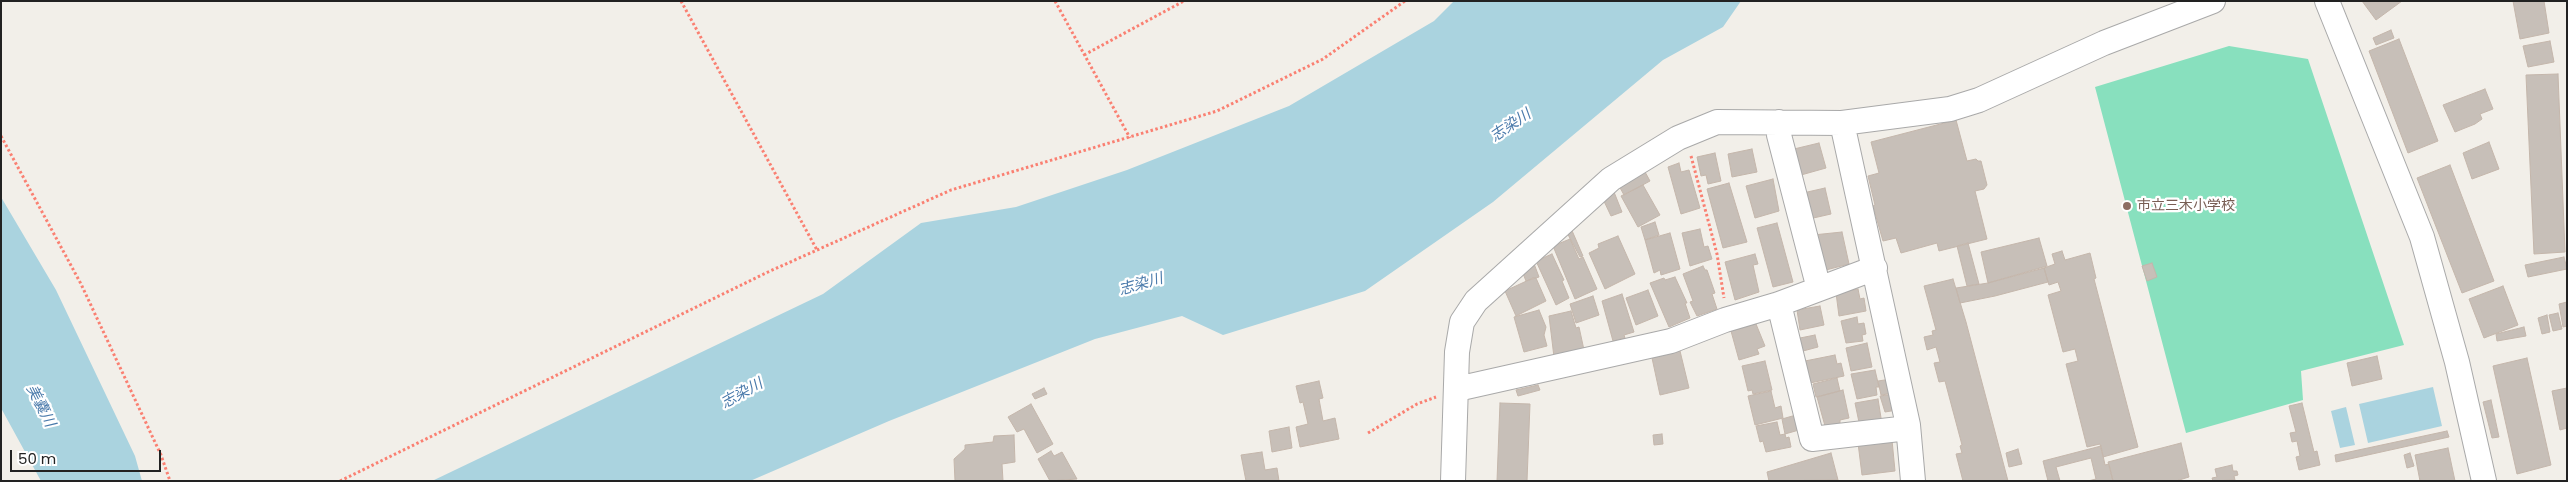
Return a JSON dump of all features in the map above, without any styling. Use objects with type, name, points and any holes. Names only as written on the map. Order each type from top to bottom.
[{"type":"street","points":[[1454,481],[1457,389],[1456,352],[1462,322],[1476,301],[1611,179],[1682,136],[1717,122],[1842,123],[1950,109],[1979,100],[2104,43],[2213,1]]},
{"type":"street","points":[[2327,1],[2422,237],[2457,362],[2484,481]]},
{"type":"street","points":[[1779,122],[1780,135],[1819,289]]},
{"type":"street","points":[[1842,123],[1875,268],[1908,428],[1913,481]]},
{"type":"street","points":[[1457,389],[1671,341],[1730,318],[1779,304],[1875,268]]},
{"type":"street","points":[[1779,304],[1812,439],[1908,428]]},
{"type":"path","points":[[681,1],[818,250]]},
{"type":"path","points":[[1055,1],[1130,138]]},
{"type":"path","points":[[1084,55],[1184,1]]},
{"type":"path","points":[[340,481],[431,434],[818,250],[951,190],[1217,111],[1323,59],[1405,1]]},
{"type":"path","points":[[1,136],[81,284],[161,455],[170,481]]},
{"type":"path","points":[[1682,136],[1691,158],[1717,254],[1724,298],[1730,318]]},
{"type":"path","points":[[1368,433],[1417,404],[1457,389]]},
{"type":"green space","points":[[2229,46],[2308,59],[2404,345],[2301,371],[2303,400],[2186,433],[2095,87]]},
{"type":"water","name":"志染川","points":[[1454,1],[1741,1],[1723,27],[1663,60],[1493,202],[1365,291],[1223,335],[1182,316],[1095,339],[889,421],[750,481],[432,481],[823,294],[921,223],[1016,207],[1127,170],[1289,106],[1434,21]]},
{"type":"water","name":"美嚢川","points":[[1,197],[56,290],[135,456],[142,481],[41,481],[1,408]]},
{"type":"water","points":[[2433,387],[2442,426],[2368,443],[2359,404]]},
{"type":"water","points":[[2346,407],[2355,445],[2340,448],[2331,411]]},
{"type":"building","points":[[2362,1],[2402,1],[2376,20]]},
{"type":"building","points":[[2513,1],[2544,1],[2549,33],[2520,39]]},
{"type":"building","points":[[2391,30],[2394,38],[2376,45],[2373,38]]},
{"type":"building","points":[[2399,39],[2438,141],[2408,153],[2369,51]]},
{"type":"building","points":[[2550,41],[2554,62],[2528,67],[2523,46]]},
{"type":"building","points":[[2558,74],[2565,252],[2534,254],[2526,75]]},
{"type":"building","points":[[2485,89],[2493,109],[2480,114],[2482,119],[2475,124],[2455,132],[2443,105]]},
{"type":"building","points":[[1956,120],[1967,161],[1976,159],[1981,161],[1987,185],[1984,189],[1975,191],[1987,239],[1939,251],[1937,243],[1901,253],[1896,238],[1883,241],[1873,206],[1875,205],[1868,176],[1879,173],[1871,142]]},
{"type":"building","points":[[2489,142],[2499,169],[2472,179],[2463,153]]},
{"type":"building","points":[[1819,143],[1826,168],[1801,175],[1794,149]]},
{"type":"building","points":[[1752,149],[1757,172],[1732,177],[1728,154]]},
{"type":"building","points":[[1715,153],[1721,181],[1708,184],[1706,175],[1701,176],[1697,157]]},
{"type":"building","points":[[1679,163],[1681,172],[1689,170],[1700,208],[1681,214],[1668,167]]},
{"type":"building","points":[[2450,165],[2494,281],[2462,293],[2417,178]]},
{"type":"building","points":[[1644,170],[1650,181],[1624,195],[1618,184]]},
{"type":"building","points":[[1773,179],[1779,211],[1755,218],[1746,186]]},
{"type":"building","points":[[1729,183],[1747,242],[1723,248],[1707,189]]},
{"type":"building","points":[[1643,185],[1660,215],[1638,227],[1621,196]]},
{"type":"building","points":[[1825,188],[1831,214],[1809,219],[1803,193]]},
{"type":"building","points":[[1614,192],[1622,212],[1611,216],[1602,197]]},
{"type":"building","points":[[1655,222],[1659,235],[1645,240],[1641,227]]},
{"type":"building","points":[[1777,223],[1793,282],[1773,287],[1757,228]]},
{"type":"building","points":[[1570,226],[1583,256],[1580,257],[1565,229]]},
{"type":"building","points":[[1700,229],[1704,247],[1708,246],[1712,259],[1690,266],[1682,233]]},
{"type":"building","points":[[1842,232],[1849,264],[1822,271],[1813,235]]},
{"type":"building","points":[[1670,233],[1680,269],[1661,275],[1660,270],[1654,273],[1645,240]]},
{"type":"building","points":[[1618,236],[1635,274],[1605,289],[1589,253],[1599,248],[1598,244]]},
{"type":"building","points":[[2039,238],[2047,266],[1988,283],[1981,252]]},
{"type":"building","points":[[1570,239],[1579,259],[1583,257],[1597,289],[1575,299],[1553,246]]},
{"type":"building","points":[[1968,243],[1979,284],[1967,286],[1957,246]]},
{"type":"building","points":[[2062,251],[2065,260],[2090,253],[2096,278],[2094,279],[2138,447],[2103,457],[2100,444],[2087,447],[2066,364],[2078,361],[2075,349],[2063,352],[2048,295],[2061,291],[2058,282],[2049,285],[2044,268],[2055,264],[2052,254]]},
{"type":"building","points":[[1552,254],[1564,280],[1562,281],[1569,298],[1556,305],[1536,261]]},
{"type":"building","points":[[1755,254],[1758,264],[1753,265],[1759,292],[1735,300],[1725,262]]},
{"type":"building","points":[[2564,257],[2567,269],[2528,277],[2525,265]]},
{"type":"building","points":[[1533,261],[1539,277],[1526,281],[1522,271]]},
{"type":"building","points":[[2152,263],[2157,277],[2147,281],[2142,266]]},
{"type":"building","points":[[1703,266],[1707,270],[1715,293],[1712,294],[1717,309],[1697,316],[1690,302],[1693,301],[1683,274]]},
{"type":"building","points":[[2044,268],[2048,282],[1960,303],[1956,288],[1988,283]]},
{"type":"building","points":[[1675,277],[1687,303],[1685,303],[1690,318],[1669,327],[1650,283],[1664,278],[1665,280]]},
{"type":"building","points":[[1536,278],[1546,301],[1516,316],[1505,291]]},
{"type":"building","points":[[1953,279],[2008,481],[1963,481],[1956,454],[1962,453],[1960,446],[1962,445],[1945,381],[1939,382],[1934,363],[1940,362],[1936,347],[1927,350],[1924,337],[1933,335],[1932,331],[1936,330],[1924,286]]},
{"type":"building","points":[[2503,286],[2518,325],[2484,338],[2469,299]]},
{"type":"building","points":[[1858,289],[1860,299],[1864,298],[1866,311],[1839,316],[1836,293]]},
{"type":"building","points":[[1648,290],[1658,316],[1636,325],[1626,298]]},
{"type":"building","points":[[1622,294],[1634,332],[1624,335],[1625,338],[1613,341],[1602,301]]},
{"type":"building","points":[[1593,296],[1599,315],[1576,323],[1570,304]]},
{"type":"building","points":[[2567,302],[2567,326],[2563,327],[2559,304]]},
{"type":"building","points":[[1820,306],[1824,325],[1800,330],[1797,310]]},
{"type":"building","points":[[1539,310],[1546,327],[1544,335],[1547,346],[1524,352],[1514,317]]},
{"type":"building","points":[[1571,311],[1576,328],[1579,327],[1584,350],[1554,357],[1549,316]]},
{"type":"building","points":[[2558,313],[2562,329],[2553,331],[2549,315]]},
{"type":"building","points":[[2547,315],[2550,332],[2542,334],[2538,318]]},
{"type":"building","points":[[1857,317],[1858,324],[1864,323],[1866,334],[1862,335],[1863,341],[1846,343],[1841,321]]},
{"type":"building","points":[[1756,324],[1765,346],[1757,349],[1759,354],[1739,360],[1731,331]]},
{"type":"building","points":[[2524,327],[2526,336],[2497,341],[2496,334]]},
{"type":"building","points":[[1815,335],[1818,347],[1803,351],[1800,338]]},
{"type":"building","points":[[1867,343],[1872,367],[1851,371],[1846,348]]},
{"type":"building","points":[[1680,351],[1689,388],[1660,395],[1652,358]]},
{"type":"building","points":[[1835,355],[1837,364],[1841,363],[1844,376],[1810,383],[1805,361]]},
{"type":"building","points":[[2377,356],[2382,379],[2352,386],[2347,363]]},
{"type":"building","points":[[2527,358],[2551,465],[2517,474],[2493,366]]},
{"type":"building","points":[[1765,361],[1772,390],[1753,394],[1752,390],[1748,391],[1742,366]]},
{"type":"building","points":[[1875,370],[1879,387],[1876,387],[1877,395],[1857,399],[1851,374]]},
{"type":"building","points":[[1837,378],[1840,391],[1816,397],[1813,384]]},
{"type":"building","points":[[1891,379],[1894,393],[1881,395],[1878,381]]},
{"type":"building","points":[[1319,381],[1323,398],[1319,399],[1323,421],[1335,418],[1339,439],[1300,447],[1296,427],[1308,424],[1303,402],[1300,403],[1296,386]]},
{"type":"building","points":[[1538,385],[1540,390],[1518,396],[1516,390]]},
{"type":"building","points":[[1044,388],[1047,394],[1035,399],[1032,394]]},
{"type":"building","points":[[2567,388],[2567,428],[2560,430],[2552,391]]},
{"type":"building","points":[[1843,390],[1849,418],[1840,420],[1840,423],[1825,426],[1817,397]]},
{"type":"building","points":[[1771,391],[1775,408],[1781,406],[1783,418],[1755,425],[1748,396]]},
{"type":"building","points":[[1894,394],[1897,410],[1885,412],[1880,396]]},
{"type":"building","points":[[1878,399],[1882,424],[1860,427],[1855,403]]},
{"type":"building","points":[[2491,400],[2499,437],[2492,438],[2483,402]]},
{"type":"building","points":[[1500,403],[1530,404],[1527,481],[1497,481]]},
{"type":"building","points":[[2302,403],[2314,452],[2317,451],[2320,465],[2299,470],[2296,457],[2300,456],[2297,441],[2292,442],[2290,433],[2296,432],[2289,406]]},
{"type":"building","points":[[1031,404],[1053,444],[1037,453],[1024,429],[1017,432],[1008,417]]},
{"type":"building","points":[[1796,415],[1799,430],[1785,434],[1782,419]]},
{"type":"building","points":[[1777,422],[1780,435],[1785,434],[1786,438],[1789,437],[1791,447],[1766,452],[1763,441],[1760,442],[1756,426]]},
{"type":"building","points":[[1289,427],[1292,448],[1272,452],[1269,431]]},
{"type":"building","points":[[2447,431],[2449,437],[2336,462],[2335,455]]},
{"type":"building","points":[[1662,434],[1663,444],[1654,445],[1653,435]]},
{"type":"building","points":[[1014,435],[1015,462],[1002,464],[1003,481],[955,481],[954,459],[965,449],[965,445],[993,442],[994,436]]},
{"type":"building","points":[[1892,440],[1895,471],[1862,475],[1858,443]]},
{"type":"building","points":[[2181,443],[2189,477],[2176,481],[2113,481],[2108,462]]},
{"type":"building","points":[[2101,446],[2105,465],[2109,464],[2113,481],[2088,481],[2096,479],[2091,458],[2056,467],[2060,481],[2048,481],[2043,461]]},
{"type":"building","points":[[2448,448],[2455,481],[2420,481],[2415,455]]},
{"type":"building","points":[[2018,449],[2022,464],[2009,467],[2006,453]]},
{"type":"building","points":[[1051,451],[1054,456],[1062,452],[1077,479],[1050,481],[1038,459]]},
{"type":"building","points":[[1262,452],[1265,470],[1277,468],[1279,481],[1246,481],[1241,455]]},
{"type":"building","points":[[1831,453],[1838,480],[1769,481],[1767,472]]},
{"type":"building","points":[[2410,453],[2414,466],[2407,468],[2404,455]]},
{"type":"building","points":[[2232,465],[2233,471],[2237,471],[2238,475],[2234,476],[2235,480],[2213,481],[2212,478],[2217,477],[2215,469]]},
{"type":"place","name":"市立三木小学校","points":[[2127,206]]}]
